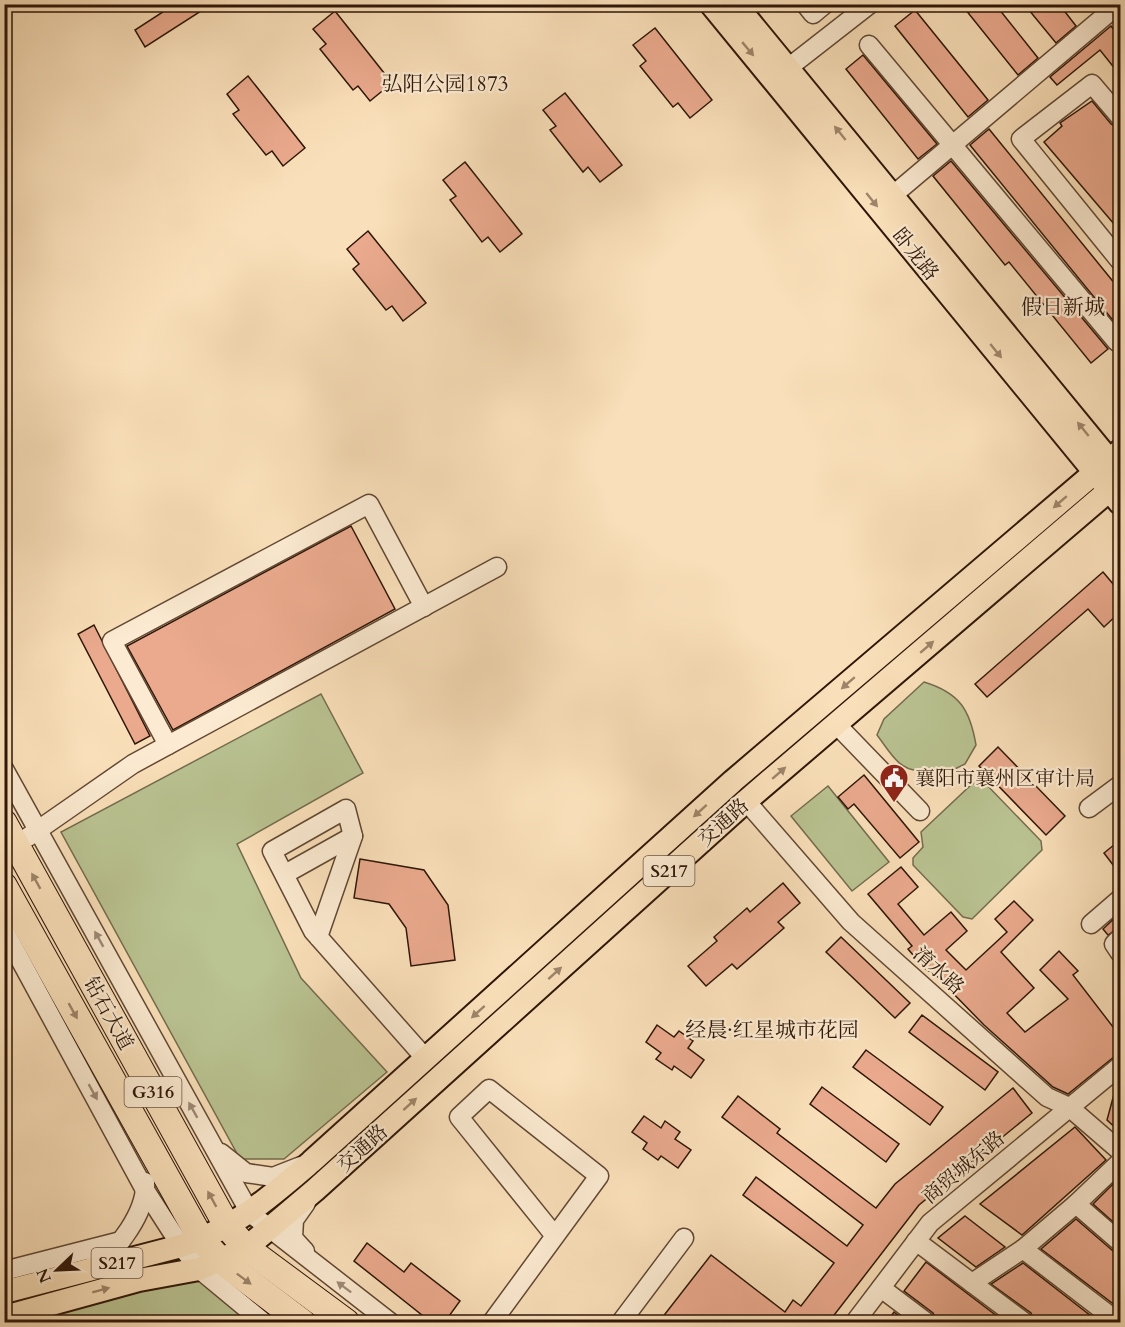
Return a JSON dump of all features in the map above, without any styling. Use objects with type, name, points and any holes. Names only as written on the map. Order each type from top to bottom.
[{"type":"highway","name":"钻石大道","points":[[10,833],[227,1226],[246,1248],[346,1323]]},
{"type":"highway","name":"钻石大道","points":[[4,886],[125,1105],[191,1243],[209,1264],[302,1323]]},
{"type":"main road","name":"卧龙路","points":[[711,4],[1114,476]]},
{"type":"main road","name":"卧龙路","points":[[735,4],[892,196],[1114,476]]},
{"type":"main road","name":"交通路","points":[[209,1264],[246,1248],[315,1190],[746,801],[836,724],[1114,476]]},
{"type":"main road","name":"交通路","points":[[227,1226],[250,1213],[311,1162],[733,781],[1114,476]]},
{"type":"main road","name":"S217","points":[[4,1292],[191,1243],[227,1226]]},
{"type":"main road","name":"S217","points":[[4,1317],[139,1280],[209,1264]]},
{"type":"street","points":[[805,4],[813,14],[825,4]]},
{"type":"street","points":[[788,68],[870,4]]},
{"type":"street","points":[[892,196],[1119,4]]},
{"type":"street","points":[[869,45],[1117,342]]},
{"type":"street","points":[[1120,117],[1092,84],[1021,139],[1120,261]]},
{"type":"street","points":[[168,745],[112,641],[369,504],[424,607]]},
{"type":"street","points":[[10,833],[39,831],[133,764],[497,567]]},
{"type":"street","points":[[836,724],[920,811]]},
{"type":"street","points":[[4,769],[250,1213],[268,1230],[390,1323]]},
{"type":"street","points":[[1089,808],[1120,785]]},
{"type":"street","name":"淯水路","points":[[746,801],[851,922],[1047,1097],[1069,1107],[1120,1151]]},
{"type":"street","points":[[318,937],[353,836],[346,809],[273,851],[318,937],[426,1059]]},
{"type":"street","points":[[285,874],[353,836]]},
{"type":"street","points":[[1091,924],[1120,899]]},
{"type":"street","points":[[4,930],[145,1190],[191,1243]]},
{"type":"street","points":[[1120,938],[1114,944],[1120,953]]},
{"type":"street","name":"商贸城东路","points":[[855,1323],[930,1223],[1120,1066]]},
{"type":"street","points":[[492,1323],[599,1176],[489,1089],[459,1117],[555,1236]]},
{"type":"street","points":[[81,1272],[109,1257],[129,1230],[145,1190],[144,1172],[125,1105]]},
{"type":"street","points":[[209,1139],[226,1159],[246,1173],[273,1177],[311,1162]]},
{"type":"street","points":[[972,1283],[1023,1249],[1076,1204],[1120,1162]]},
{"type":"street","points":[[315,1190],[294,1220],[293,1238],[322,1270]]},
{"type":"street","points":[[1076,1204],[1120,1242]]},
{"type":"street","points":[[621,1323],[684,1238]]},
{"type":"street","points":[[4,1271],[121,1241]]},
{"type":"street","points":[[916,1241],[1024,1323]]},
{"type":"street","points":[[1023,1249],[1118,1323]]},
{"type":"street","points":[[209,1264],[259,1319]]},
{"type":"street","points":[[139,1280],[167,1284],[201,1281],[259,1319]]},
{"type":"street","points":[[881,1288],[926,1323]]},
{"type":"green space","points":[[924,682],[936,686],[961,704],[974,733],[976,745],[965,764],[953,770],[940,768],[913,770],[906,767],[895,758],[877,735],[884,719]]},
{"type":"green space","points":[[321,694],[363,773],[237,844],[301,978],[387,1072],[284,1159],[240,1159],[61,832]]},
{"type":"green space","points":[[983,781],[1041,841],[1042,850],[972,919],[963,917],[913,865],[913,858],[923,847],[921,832],[972,784]]},
{"type":"green space","points":[[828,786],[889,862],[852,891],[791,816]]},
{"type":"green space","points":[[201,1281],[263,1322],[5,1322],[5,1317]]},
{"type":"building","points":[[175,4],[212,4],[145,47],[135,30]]},
{"type":"building","points":[[961,4],[995,4],[1038,58],[1018,75]]},
{"type":"building","points":[[1024,4],[1059,4],[1076,26],[1056,43]]},
{"type":"building","points":[[915,10],[988,100],[968,117],[895,26]]},
{"type":"building","points":[[335,11],[392,83],[370,101],[358,86],[353,90],[320,49],[326,44],[313,29]]},
{"type":"building","points":[[1111,26],[1120,38],[1120,75],[1100,50],[1057,85],[1050,77]]},
{"type":"building","points":[[655,28],[712,100],[690,118],[678,103],[673,107],[640,66],[646,61],[633,45]]},
{"type":"building","points":[[863,55],[937,144],[918,159],[846,69]]},
{"type":"building","points":[[248,76],[305,148],[283,166],[272,151],[266,155],[233,114],[239,110],[227,94]]},
{"type":"building","points":[[565,93],[622,165],[600,182],[588,167],[583,172],[550,130],[556,126],[543,110]]},
{"type":"building","points":[[1092,101],[1111,124],[1120,129],[1120,231],[1044,142],[1062,126],[1060,123]]},
{"type":"building","points":[[989,129],[1120,290],[1120,329],[970,145]]},
{"type":"building","points":[[951,161],[1108,349],[1091,363],[1009,262],[1005,265],[933,176]]},
{"type":"building","points":[[465,162],[522,234],[500,252],[488,237],[482,242],[450,200],[456,196],[443,180]]},
{"type":"building","points":[[368,231],[426,303],[403,321],[392,306],[386,310],[353,269],[359,264],[347,249]]},
{"type":"building","points":[[351,526],[395,609],[173,730],[127,646]]},
{"type":"building","points":[[1103,572],[1114,585],[1120,578],[1120,612],[1104,627],[1088,609],[987,697],[975,684]]},
{"type":"building","points":[[94,625],[150,736],[135,744],[78,634]]},
{"type":"building","points":[[998,747],[1065,816],[1046,835],[979,766]]},
{"type":"building","points":[[864,775],[919,842],[900,858],[854,804],[848,809],[838,797]]},
{"type":"building","points":[[1120,840],[1120,874],[1104,853]]},
{"type":"building","points":[[360,859],[424,870],[448,905],[455,960],[411,966],[406,928],[389,904],[354,898]]},
{"type":"building","points":[[901,867],[918,887],[898,904],[924,935],[951,912],[967,931],[946,950],[966,970],[1007,932],[995,919],[1014,901],[1033,920],[1001,952],[1034,988],[1007,1013],[1025,1032],[1068,999],[1040,970],[1059,951],[1078,971],[1073,975],[1120,1036],[1120,1052],[1068,1094],[1053,1087],[984,1025],[944,984],[946,982],[924,968],[908,949],[912,946],[868,894]]},
{"type":"building","points":[[783,883],[800,903],[778,922],[784,928],[737,969],[732,964],[706,986],[688,966],[717,941],[714,937],[747,908],[750,912]]},
{"type":"building","points":[[1120,913],[1120,927],[1108,935],[1103,929]]},
{"type":"building","points":[[841,937],[910,1003],[895,1018],[826,952]]},
{"type":"building","points":[[922,1015],[998,1072],[985,1090],[909,1032]]},
{"type":"building","points":[[657,1025],[674,1037],[679,1031],[693,1041],[688,1048],[704,1060],[691,1078],[674,1066],[672,1070],[656,1059],[661,1053],[646,1042]]},
{"type":"building","points":[[866,1050],[943,1107],[930,1125],[853,1067]]},
{"type":"building","points":[[1117,1083],[1120,1084],[1120,1132],[1107,1120]]},
{"type":"building","points":[[822,1087],[899,1144],[886,1162],[810,1104]]},
{"type":"building","points":[[1013,1088],[1032,1113],[919,1205],[828,1323],[658,1323],[711,1255],[785,1312],[793,1300],[801,1306],[834,1263],[743,1195],[756,1177],[847,1246],[863,1225],[722,1117],[738,1096],[780,1129],[777,1133],[876,1208],[895,1184]]},
{"type":"building","points":[[644,1116],[661,1128],[665,1121],[680,1132],[675,1139],[691,1150],[678,1168],[661,1156],[658,1160],[643,1149],[647,1143],[632,1132]]},
{"type":"building","points":[[1075,1127],[1106,1160],[1022,1235],[980,1204]]},
{"type":"building","points":[[1120,1177],[1120,1228],[1093,1204]]},
{"type":"building","points":[[965,1216],[1005,1247],[976,1267],[938,1238]]},
{"type":"building","points":[[1076,1219],[1120,1257],[1120,1309],[1041,1249]]},
{"type":"building","points":[[367,1243],[404,1272],[411,1263],[460,1301],[444,1323],[432,1323],[354,1261]]},
{"type":"building","points":[[926,1262],[1006,1323],[937,1323],[933,1313],[904,1291]]},
{"type":"building","points":[[1023,1263],[1100,1323],[1035,1323],[1031,1313],[991,1284]]},
{"type":"building","points":[[894,1312],[908,1323],[886,1323]]},
{"type":"place","name":"襄阳市襄州区审计局","points":[[894,804]]},
{"type":"district","name":"弘阳公园1873","points":[[445,84]]},
{"type":"district","name":"假日新城","points":[[1063,307]]},
{"type":"district","name":"经晨·红星城市花园","points":[[772,1030]]}]
